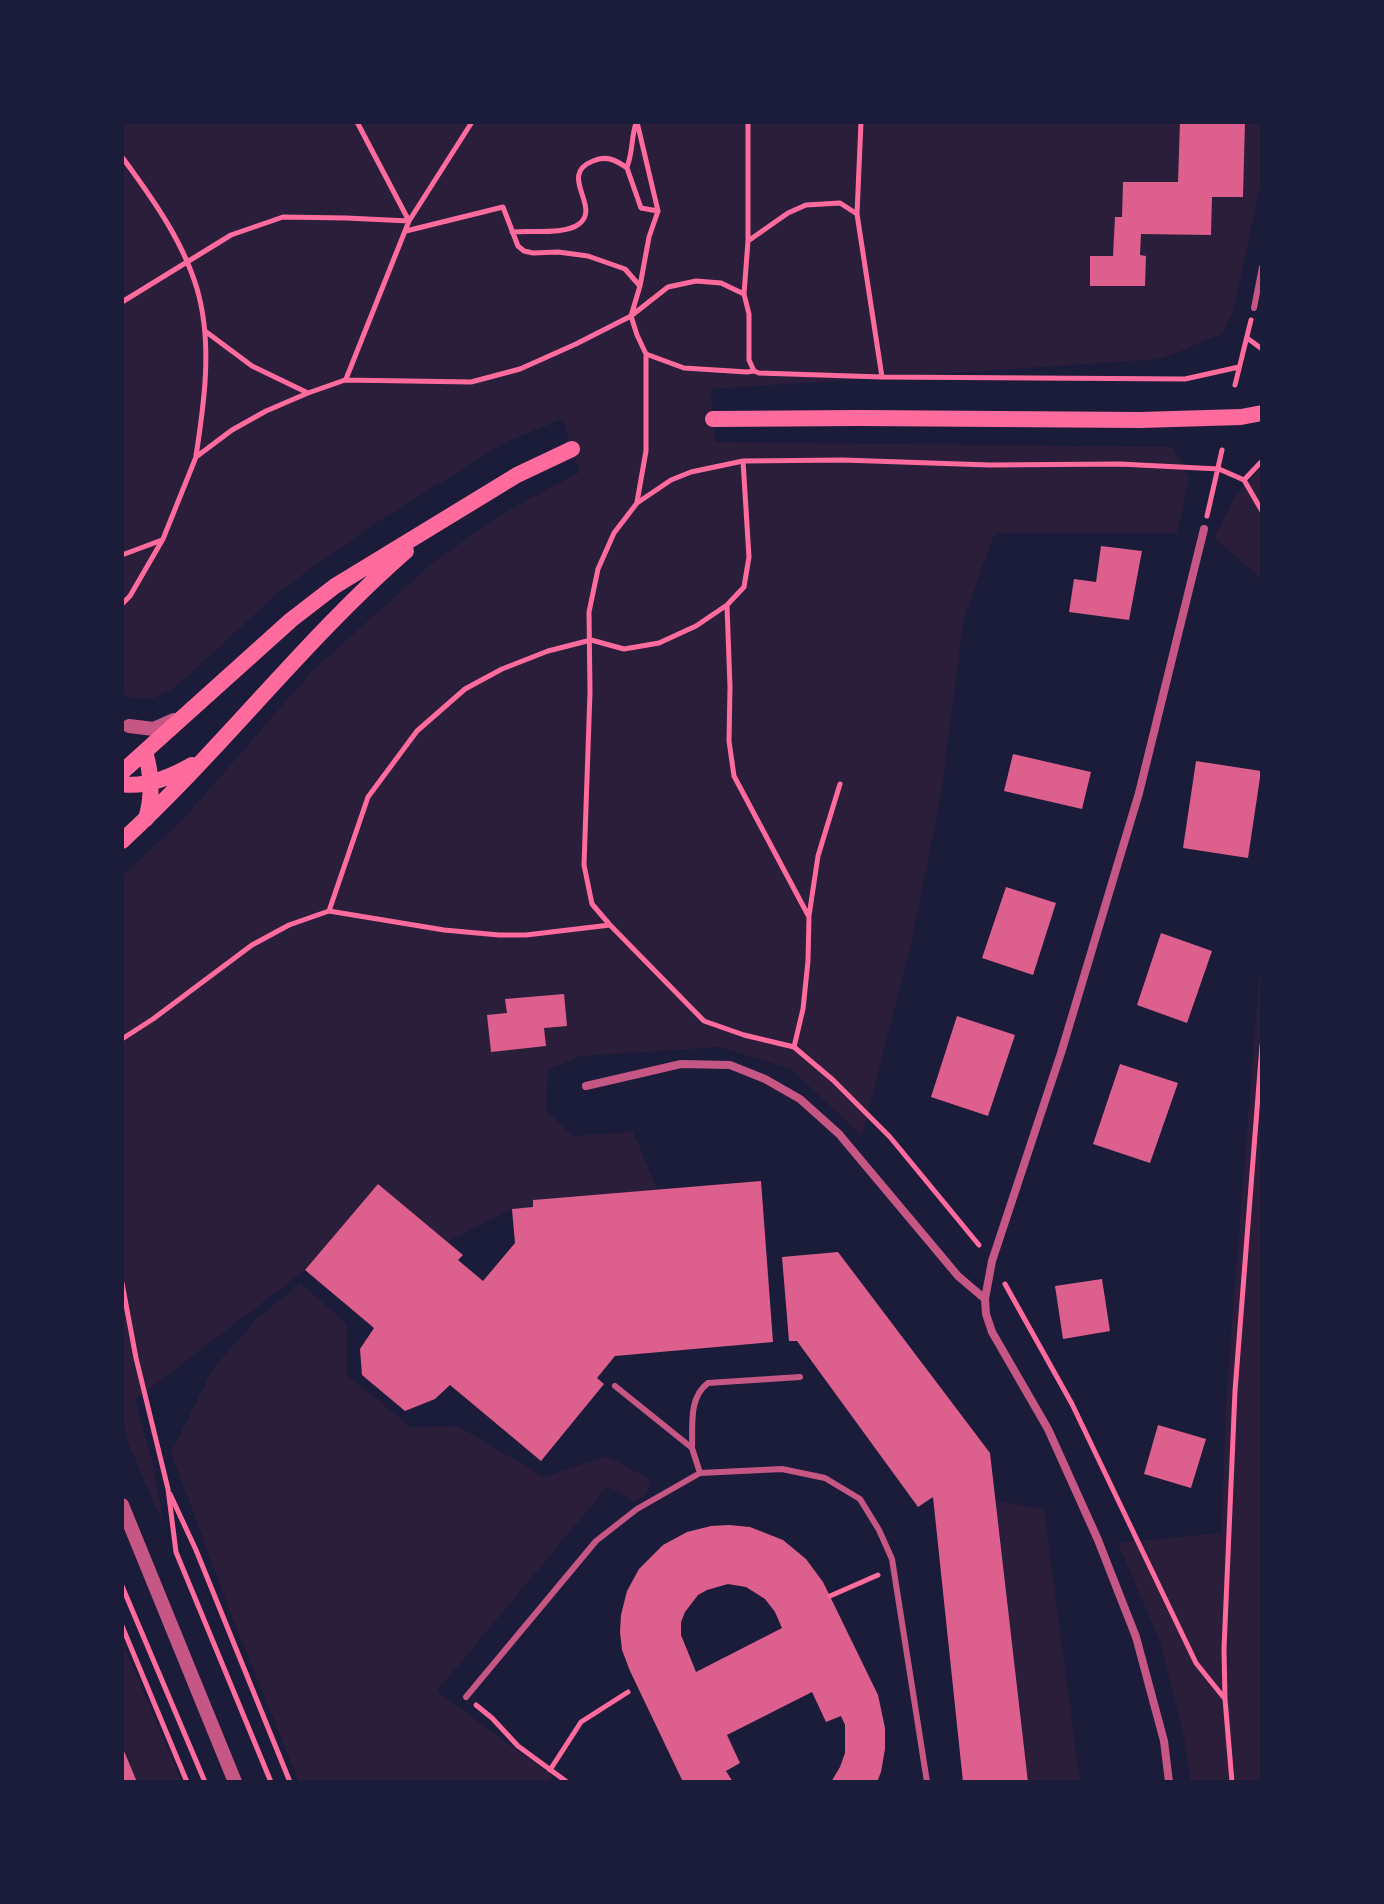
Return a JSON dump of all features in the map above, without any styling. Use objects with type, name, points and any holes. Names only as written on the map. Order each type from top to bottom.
[{"type":"main road","points":[[713,419],[1140,420],[1241,417],[1262,413]]},
{"type":"main road","points":[[122,772],[291,620],[335,586],[517,475],[572,449]]},
{"type":"main road","points":[[122,841],[357,597],[437,524]]},
{"type":"main road","points":[[145,752],[151,782],[150,804],[145,820]]},
{"type":"main road","points":[[122,784],[151,782],[201,761]]},
{"type":"street","points":[[1169,1782],[1164,1741],[1136,1637],[1098,1540],[1048,1429],[992,1332],[985,1299],[992,1261],[1061,1053],[1139,793],[1204,529]]},
{"type":"street","points":[[126,723],[154,729],[185,714]]},
{"type":"street","points":[[126,723],[145,752]]},
{"type":"street","points":[[586,1086],[681,1064],[730,1065],[765,1079],[800,1099],[839,1134],[958,1276],[985,1299]]},
{"type":"street","points":[[122,1505],[235,1782]]},
{"type":"lane","points":[[1254,308],[1262,267]]},
{"type":"lane","points":[[700,1473],[692,1448],[694,1401],[701,1389],[708,1383],[800,1377]]},
{"type":"lane","points":[[615,1386],[692,1448]]},
{"type":"lane","points":[[466,1697],[596,1541],[637,1509],[700,1473],[782,1469],[825,1478],[860,1499],[879,1530],[892,1559],[927,1782]]},
{"type":"path","points":[[357,122],[409,221]]},
{"type":"path","points":[[345,380],[409,221],[472,122]]},
{"type":"path","points":[[637,122],[632,137],[633,152],[627,168],[641,208],[658,211]]},
{"type":"path","points":[[637,122],[658,211],[631,316],[646,354],[646,451],[637,503]]},
{"type":"path","points":[[748,122],[748,241],[744,294],[749,314],[749,360],[754,371]]},
{"type":"path","points":[[861,122],[857,214],[882,377]]},
{"type":"path","points":[[122,157],[154,200],[188,263],[199,296],[205,330],[205,397],[196,457],[163,539],[130,596],[122,604]]},
{"type":"path","points":[[512,232],[566,230],[581,223],[586,216],[586,205],[578,174],[585,165],[609,158],[627,168]]},
{"type":"path","points":[[748,241],[788,213],[806,205],[840,203],[857,214]]},
{"type":"path","points":[[406,231],[503,207],[518,246],[524,251],[588,256],[625,269],[640,286]]},
{"type":"path","points":[[122,302],[231,235],[283,217],[409,221]]},
{"type":"path","points":[[196,457],[232,430],[266,411],[345,380],[471,382],[520,369],[576,344],[631,316],[668,287],[696,281],[721,283],[744,294]]},
{"type":"path","points":[[1235,385],[1251,321]]},
{"type":"path","points":[[205,330],[252,366],[308,393]]},
{"type":"path","points":[[1247,338],[1262,349]]},
{"type":"path","points":[[646,354],[684,368],[882,377],[1185,379],[1239,367]]},
{"type":"path","points":[[1204,529],[1222,450]]},
{"type":"path","points":[[329,911],[368,797],[417,731],[465,689],[502,669],[548,651],[591,640],[624,649],[659,643],[696,626],[727,605],[744,587],[749,557],[743,461]]},
{"type":"path","points":[[1225,1699],[1196,1663],[1072,1404],[992,1261],[890,1137],[833,1080],[794,1047],[704,1021],[592,904],[584,865],[591,640],[589,612],[598,569],[614,533],[637,503],[671,480],[691,472],[743,461],[1120,464],[1219,469],[1244,480],[1262,511]]},
{"type":"path","points":[[1244,480],[1262,461]]},
{"type":"path","points":[[122,555],[163,539]]},
{"type":"path","points":[[727,605],[729,741],[734,776],[809,917]]},
{"type":"path","points":[[794,1047],[803,1009],[809,917],[818,856],[840,784]]},
{"type":"path","points":[[122,1039],[252,945],[289,925],[329,911],[444,930],[499,935],[526,935],[610,925]]},
{"type":"path","points":[[1232,1782],[1224,1649],[1235,1391],[1262,1045]]},
{"type":"path","points":[[122,1283],[136,1358],[168,1489],[176,1552],[271,1782]]},
{"type":"path","points":[[168,1489],[196,1550],[290,1782]]},
{"type":"path","points":[[830,1596],[893,1568]]},
{"type":"path","points":[[122,1586],[205,1782]]},
{"type":"path","points":[[122,1626],[187,1782]]},
{"type":"path","points":[[550,1770],[581,1722],[628,1692]]},
{"type":"path","points":[[466,1697],[492,1718],[518,1746],[567,1782]]},
{"type":"shaded area","points":[[122,122],[1262,122],[1262,178],[1233,312],[1222,334],[1161,359],[711,389],[715,442],[1173,447],[1189,479],[1177,533],[995,533],[964,617],[941,795],[911,944],[862,1136],[791,1069],[720,1047],[581,1056],[548,1070],[546,1110],[573,1136],[633,1132],[658,1190],[533,1200],[533,1207],[512,1209],[447,1242],[378,1184],[305,1270],[135,1400],[152,1461],[165,1528],[129,1445],[122,1418],[122,876],[186,816],[314,669],[436,560],[509,510],[580,472],[562,419],[506,442],[374,524],[281,590],[173,688],[146,699],[122,694]]},
{"type":"shaded area","points":[[1262,467],[1262,580],[1214,537],[1236,495]]},
{"type":"shaded area","points":[[1262,940],[1262,1782],[1191,1782],[1184,1737],[1160,1642],[1118,1543],[1221,1533],[1227,1386]]},
{"type":"shaded area","points":[[301,1283],[347,1324],[347,1375],[411,1427],[458,1426],[544,1477],[607,1456],[651,1480],[646,1495],[634,1502],[608,1486],[437,1691],[552,1776],[548,1782],[299,1782],[231,1614],[171,1453],[212,1370],[256,1319]]},
{"type":"shaded area","points":[[996,1500],[1044,1510],[1080,1782],[1028,1782]]},
{"type":"shaded area","points":[[122,1642],[182,1782],[137,1782],[122,1745]]},
{"type":"building","points":[[1180,122],[1245,122],[1243,197],[1212,197],[1211,235],[1141,234],[1140,255],[1146,256],[1145,286],[1090,286],[1090,256],[1113,256],[1115,217],[1122,217],[1123,182],[1178,182]]},
{"type":"building","points":[[1101,546],[1142,551],[1129,620],[1069,612],[1074,579],[1096,582]]},
{"type":"building","points":[[1013,754],[1091,772],[1082,809],[1004,791]]},
{"type":"building","points":[[1196,761],[1261,771],[1248,858],[1183,848]]},
{"type":"building","points":[[1006,887],[1056,903],[1033,975],[982,958]]},
{"type":"building","points":[[1161,933],[1212,951],[1187,1023],[1137,1005]]},
{"type":"building","points":[[564,994],[567,1026],[544,1028],[546,1046],[491,1052],[487,1015],[507,1013],[505,999]]},
{"type":"building","points":[[957,1016],[1015,1035],[988,1116],[931,1097]]},
{"type":"building","points":[[1120,1064],[1178,1083],[1150,1163],[1093,1144]]},
{"type":"building","points":[[761,1181],[773,1342],[615,1356],[597,1378],[604,1384],[541,1461],[450,1385],[435,1399],[405,1411],[362,1375],[360,1349],[374,1328],[305,1270],[378,1184],[463,1255],[458,1260],[483,1281],[515,1243],[512,1209],[533,1207],[533,1200]]},
{"type":"building","points":[[838,1252],[990,1453],[1028,1782],[963,1782],[933,1497],[918,1507],[797,1341],[789,1341],[782,1257]]},
{"type":"building","points":[[1102,1279],[1110,1331],[1063,1339],[1055,1286]]},
{"type":"building","points":[[1158,1425],[1206,1439],[1191,1488],[1144,1474]]},
{"type":"building","points":[[711,1526],[750,1527],[783,1540],[806,1559],[823,1582],[878,1695],[885,1728],[885,1749],[877,1782],[831,1782],[845,1753],[845,1725],[841,1716],[826,1722],[812,1692],[727,1735],[740,1763],[726,1771],[733,1782],[683,1782],[622,1650],[621,1615],[627,1591],[639,1569],[663,1545],[687,1532]],"holes":[[[728,1584],[746,1587],[765,1599],[782,1628],[696,1672],[681,1635],[685,1612],[698,1595],[707,1590]]]},
{"type":"building","points":[[122,1746],[137,1782],[122,1782]]}]
